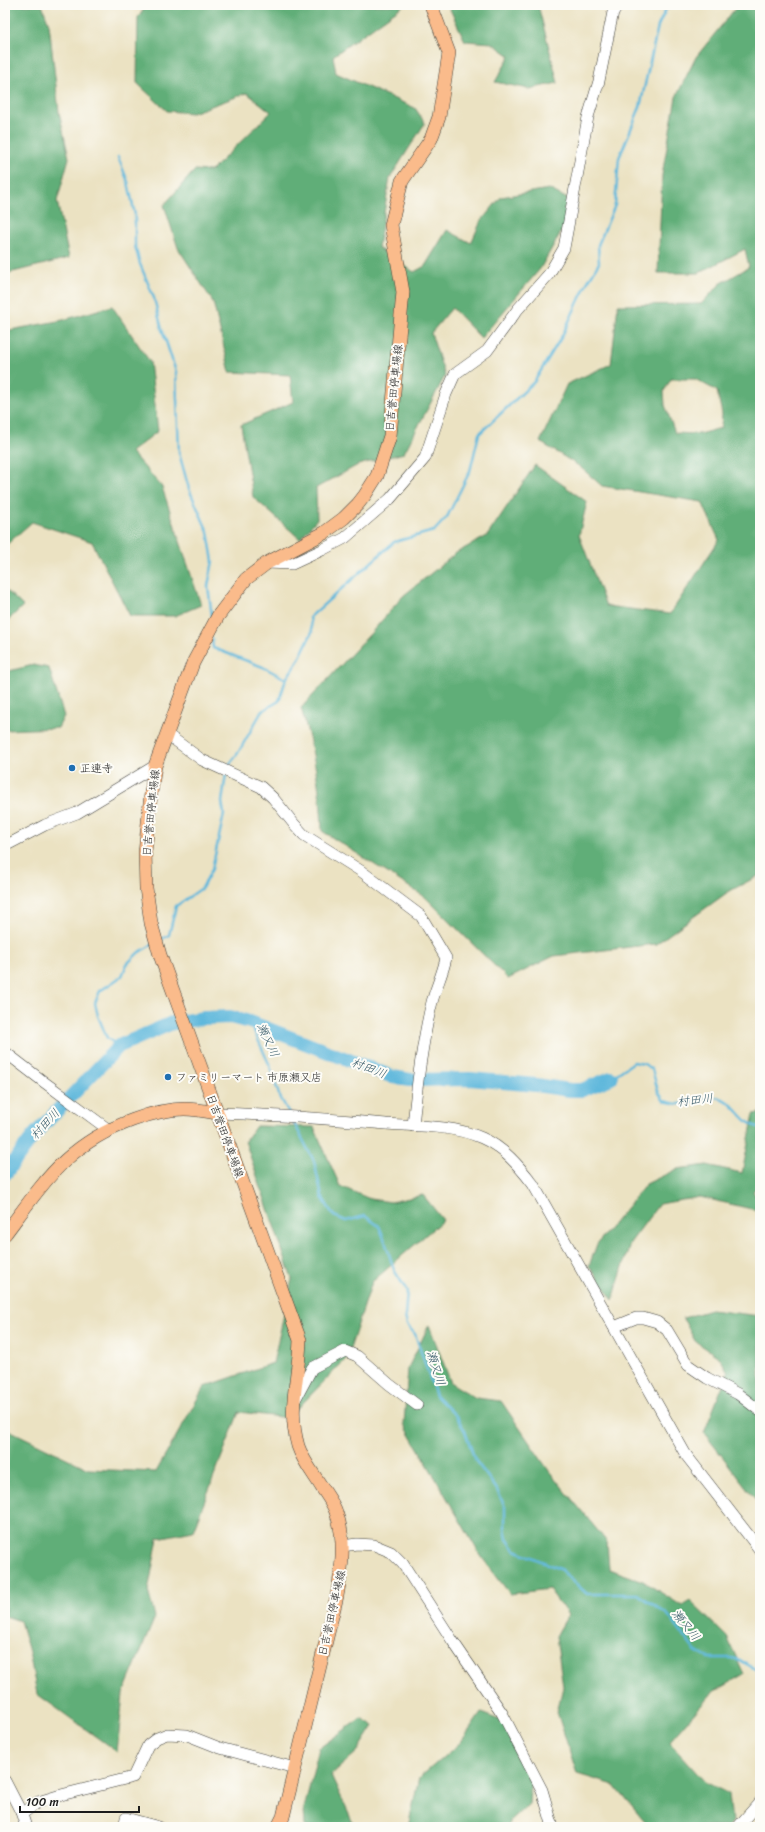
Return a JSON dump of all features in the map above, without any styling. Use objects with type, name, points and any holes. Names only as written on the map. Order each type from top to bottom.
[{"type":"main road","name":"日吉誉田停車場線","points":[[278,1827],[283,1817],[337,1596],[342,1564],[342,1546],[336,1512],[320,1483],[310,1471],[299,1447],[293,1423],[292,1405],[300,1340],[172,992],[151,924],[146,888],[145,852],[155,766],[168,735],[193,663],[218,616],[246,579],[267,563],[324,533],[358,504],[365,496],[377,476],[390,436],[403,292],[392,225],[402,181],[430,139],[439,117],[449,53],[431,5]]},
{"type":"main road","points":[[5,1234],[53,1172],[77,1149],[109,1130],[144,1116],[166,1110],[184,1109],[217,1113]]},
{"type":"street","points":[[267,563],[292,564],[322,550],[345,538],[390,499],[425,458],[446,394],[455,374],[487,351],[518,309],[549,274],[564,248],[588,117],[599,82],[613,12],[618,5]]},
{"type":"street","points":[[168,735],[202,760],[261,787],[277,802],[304,835],[361,872],[421,916],[446,958],[442,977],[433,1000],[422,1051],[413,1126]]},
{"type":"street","points":[[5,846],[46,825],[77,813],[155,766]]},
{"type":"street","points":[[5,1052],[109,1130]]},
{"type":"street","points":[[217,1113],[295,1116],[450,1129],[482,1138],[500,1149],[519,1166],[533,1184],[686,1455],[760,1550]]},
{"type":"street","points":[[614,1327],[636,1318],[643,1318],[657,1322],[667,1330],[688,1365],[707,1378],[738,1394],[760,1411]]},
{"type":"street","points":[[292,1405],[312,1368],[345,1351],[357,1356],[383,1380],[417,1405]]},
{"type":"street","points":[[342,1546],[357,1544],[374,1545],[391,1552],[403,1564],[452,1640],[502,1713],[542,1790],[553,1827]]},
{"type":"street","points":[[21,1812],[26,1811],[38,1802],[133,1777],[148,1745],[157,1738],[166,1734],[187,1735],[227,1750],[295,1768]]},
{"type":"street","points":[[5,1781],[21,1812],[26,1827]]},
{"type":"street","points":[[738,1827],[760,1802]]},
{"type":"street","points":[[124,1827],[126,1818],[159,1827]]},
{"type":"green space","points":[[5,5],[42,5],[49,24],[59,112],[69,158],[57,201],[69,258],[5,274]]},
{"type":"green space","points":[[147,5],[404,5],[333,56],[336,73],[415,108],[425,123],[390,178],[378,248],[414,272],[425,266],[447,230],[471,243],[481,221],[501,197],[549,189],[577,204],[540,269],[481,338],[452,308],[431,333],[445,376],[404,453],[358,465],[316,488],[317,519],[300,539],[253,497],[241,425],[293,402],[290,375],[230,372],[213,302],[178,248],[164,205],[195,170],[211,171],[271,112],[247,93],[192,113],[167,111],[137,83],[138,17]]},
{"type":"green space","points":[[448,5],[538,5],[558,83],[529,89],[495,82],[510,56],[492,43],[465,41]]},
{"type":"green space","points":[[738,5],[760,5],[760,875],[728,892],[656,944],[554,956],[508,979],[425,897],[322,831],[316,769],[301,708],[371,633],[403,596],[456,553],[487,536],[535,465],[587,502],[579,535],[606,606],[670,614],[719,540],[702,502],[602,486],[579,466],[540,442],[567,384],[611,364],[618,305],[701,304],[720,284],[749,267],[745,249],[699,273],[658,273],[662,175],[676,97],[696,57]],"holes":[[[671,379],[695,379],[717,391],[722,414],[721,428],[699,434],[675,433],[665,405],[664,391]]]},
{"type":"green space","points":[[112,306],[150,362],[158,431],[131,452],[162,487],[201,605],[175,616],[130,616],[92,542],[32,522],[5,546],[5,331],[63,320]]},
{"type":"green space","points":[[5,589],[23,606],[5,623]]},
{"type":"green space","points":[[33,665],[49,668],[64,716],[58,728],[5,730],[5,672]]},
{"type":"green space","points":[[760,1113],[760,1185],[753,1191],[760,1204],[760,1211],[700,1197],[659,1204],[630,1243],[613,1300],[589,1266],[597,1244],[646,1184],[677,1169],[707,1165],[742,1173],[754,1114]]},
{"type":"green space","points":[[256,1126],[314,1127],[340,1186],[370,1199],[391,1202],[423,1195],[443,1220],[372,1282],[347,1358],[288,1418],[239,1412],[193,1531],[158,1538],[148,1591],[155,1617],[123,1694],[117,1752],[37,1694],[29,1652],[20,1621],[5,1616],[5,1428],[89,1469],[156,1472],[204,1387],[273,1363],[292,1279],[245,1141]]},
{"type":"green space","points":[[711,1310],[760,1316],[760,1505],[704,1433],[728,1372],[720,1358],[695,1341],[683,1318]]},
{"type":"green space","points":[[429,1325],[451,1383],[476,1398],[501,1401],[549,1471],[607,1542],[609,1569],[643,1581],[682,1606],[690,1601],[727,1637],[744,1674],[713,1692],[669,1742],[705,1782],[729,1794],[732,1822],[727,1827],[649,1827],[614,1785],[577,1774],[557,1712],[563,1687],[556,1636],[568,1615],[549,1589],[510,1594],[480,1555],[404,1424],[408,1368]]},
{"type":"green space","points":[[481,1713],[510,1724],[531,1777],[529,1804],[510,1821],[508,1827],[408,1827],[419,1778],[461,1742]]},
{"type":"green space","points":[[361,1718],[374,1726],[358,1751],[331,1775],[352,1821],[351,1827],[305,1827],[304,1809],[319,1748]]},
{"type":"waterway","points":[[226,769],[238,753],[262,711],[279,701],[286,679],[298,661],[312,632],[310,617],[394,542],[434,531],[447,517],[470,471],[479,434],[534,382],[562,336],[587,283],[599,263],[598,245],[615,205],[619,158],[640,107],[658,26],[666,9],[672,5]]},
{"type":"waterway","points":[[118,157],[128,182],[135,215],[135,246],[140,264],[154,298],[161,326],[176,372],[179,453],[189,489],[208,532],[213,561],[208,586],[212,617]]},
{"type":"waterway","points":[[212,638],[213,648],[263,667],[286,679]]},
{"type":"waterway","points":[[159,941],[169,935],[176,906],[202,888],[212,869],[224,814],[222,802],[226,774]]},
{"type":"waterway","points":[[119,1046],[107,1038],[98,1016],[95,1003],[100,991],[122,976],[127,964],[138,953],[153,944]]},
{"type":"waterway","name":"村田川","points":[[5,1174],[34,1135],[119,1046],[172,1023],[204,1018],[230,1017],[250,1022],[393,1077],[410,1080],[470,1079],[582,1090],[611,1078]]},
{"type":"waterway","name":"瀬又川","points":[[250,1022],[270,1066],[279,1095],[289,1113]]},
{"type":"waterway","name":"村田川","points":[[611,1078],[634,1062],[644,1064],[652,1069],[658,1091],[664,1101],[685,1104],[710,1097],[720,1098],[731,1104],[749,1123],[760,1127]]},
{"type":"waterway","name":"瀬又川","points":[[293,1121],[314,1161],[322,1197],[334,1216],[346,1221],[365,1216],[379,1226],[394,1270],[407,1291],[405,1316],[407,1325],[415,1334],[436,1396],[456,1416],[465,1431],[475,1460],[496,1488],[505,1507],[505,1528],[507,1539],[515,1550],[560,1569],[587,1594],[638,1594],[668,1615],[695,1651],[708,1658],[731,1658],[740,1660],[760,1672]]},
{"type":"place","name":"正連寺","points":[[72,768]]},
{"type":"place","name":"ファミリーマート 市原瀬又店","points":[[168,1077]]}]
